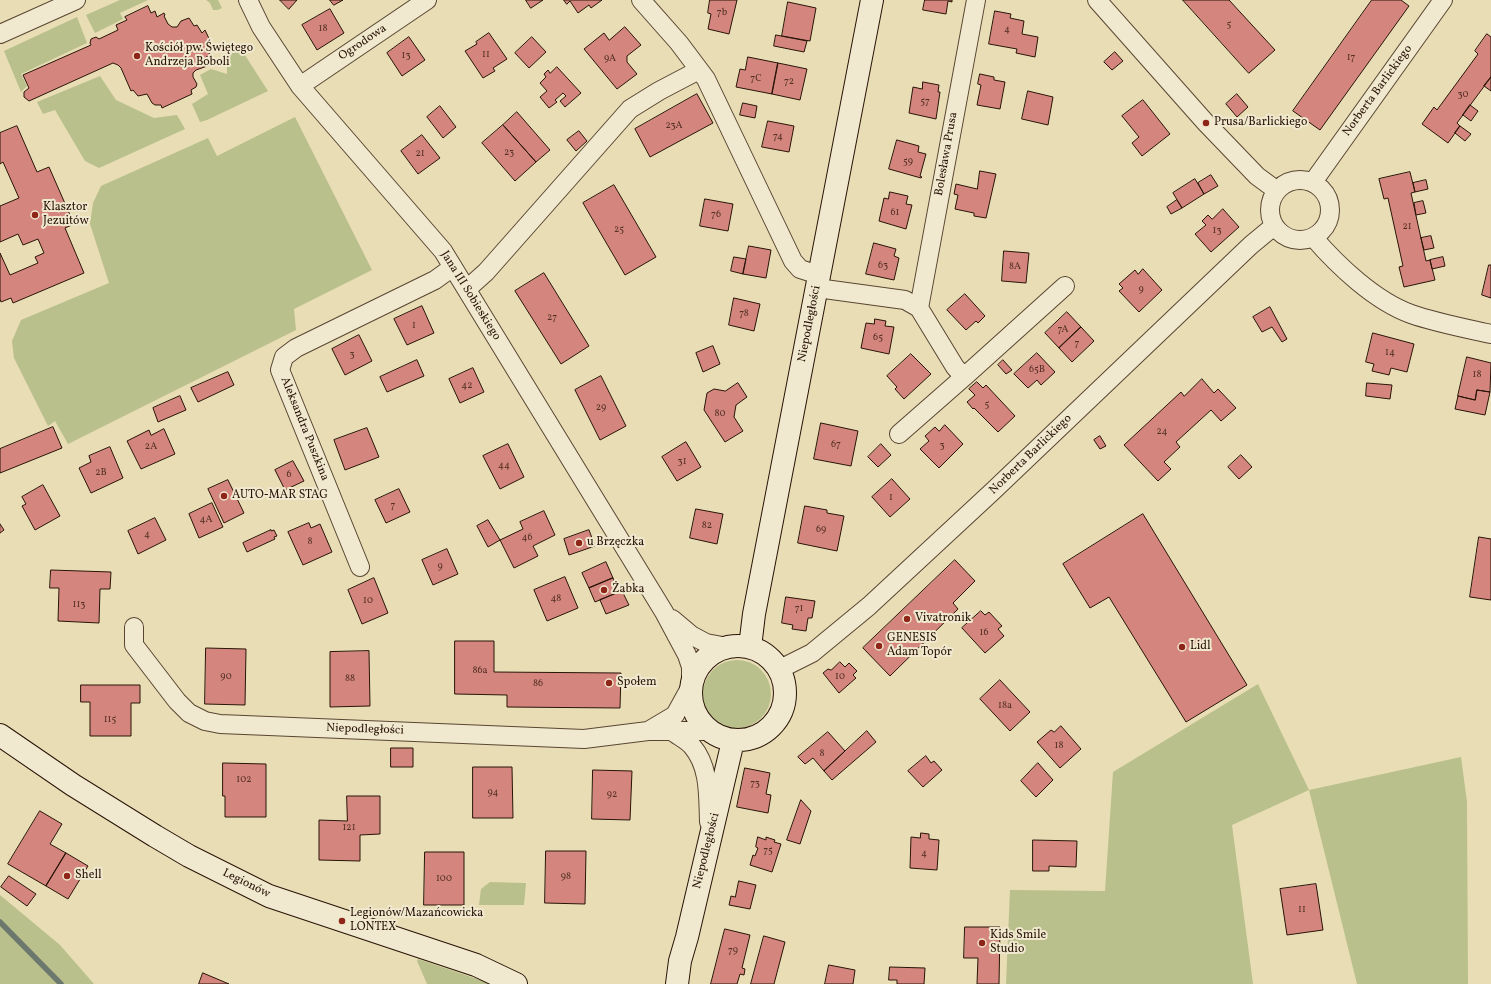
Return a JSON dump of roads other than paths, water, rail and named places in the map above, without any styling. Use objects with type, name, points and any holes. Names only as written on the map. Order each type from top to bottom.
[{"type":"street","points":[[0,34],[76,0]]},
{"type":"street","name":"Jana III Sobieskiego","points":[[248,0],[261,27],[300,86],[443,251],[664,612],[687,655],[691,667],[691,686]]},
{"type":"street","name":"Ogrodowa","points":[[300,86],[427,0]]},
{"type":"street","points":[[641,0],[679,43],[706,79],[794,261],[800,269],[818,282],[905,300],[919,308],[955,367],[964,377]]},
{"type":"street","name":"Niepodległości","points":[[750,647],[754,614],[872,0]]},
{"type":"street","name":"Bolesława Prusa","points":[[919,308],[976,0]]},
{"type":"street","points":[[1097,0],[1206,123],[1257,176],[1276,190]]},
{"type":"street","name":"Norberta Barlickiego","points":[[1313,182],[1443,0]]},
{"type":"street","points":[[467,289],[486,272],[630,109],[699,70]]},
{"type":"street","points":[[1293,180],[1313,182],[1321,188],[1327,196],[1330,205],[1330,215],[1324,228],[1313,237],[1305,240],[1287,238],[1279,233],[1270,217],[1269,207],[1272,198],[1276,190],[1293,180]]},
{"type":"street","name":"Norberta Barlickiego","points":[[778,670],[812,653],[869,606],[993,491],[1251,245],[1274,226]]},
{"type":"street","points":[[1313,237],[1339,265],[1376,295],[1396,307],[1410,314],[1491,334]]},
{"type":"street","name":"Aleksandra Puszkina","points":[[360,567],[280,370],[284,357],[296,348],[435,280],[453,267]]},
{"type":"street","points":[[899,434],[1065,286]]},
{"type":"street","name":"Jana III Sobieskiego","points":[[664,612],[696,638],[706,643],[728,647]]},
{"type":"street","name":"Niepodległości","points":[[134,627],[134,645],[177,701],[189,713],[205,721],[220,724],[584,739],[648,731],[709,732]]},
{"type":"street","points":[[728,647],[750,647],[769,658],[778,670],[784,688],[783,705],[777,720],[766,731],[749,740],[733,741],[709,732],[697,719],[693,704],[691,686],[697,667],[706,657],[728,647]]},
{"type":"street","name":"Niepodległości","points":[[648,731],[675,714],[691,686]]},
{"type":"street","points":[[672,731],[691,744],[701,758],[708,782],[710,837]]},
{"type":"street","name":"Legionów","points":[[0,735],[73,785],[155,836],[189,856],[269,896],[476,966],[516,984]]},
{"type":"street","name":"Niepodległości","points":[[677,984],[680,961],[733,741]]},
{"type":"street","name":"Niepodległości","points":[[662,984],[664,979],[680,961]]},
{"type":"waterway","points":[[0,922],[61,984]]},
{"type":"place","name":"Kościół pw. Świętego Andrzeja Boboli","points":[[137,56]]},
{"type":"place","name":"Prusa/Barlickiego","points":[[1206,123]]},
{"type":"place","name":"Klasztor Jezuitów","points":[[35,215]]},
{"type":"place","name":"AUTO-MAR STAG","points":[[224,496]]},
{"type":"place","name":"u Brzęczka","points":[[579,543]]},
{"type":"place","name":"Żabka","points":[[604,590]]},
{"type":"place","name":"Vivatronik","points":[[907,619]]},
{"type":"place","name":"GENESIS Adam Topór","points":[[879,646]]},
{"type":"place","name":"Lidl","points":[[1182,647]]},
{"type":"place","name":"Społem","points":[[609,683]]},
{"type":"place","name":"Shell","points":[[67,876]]},
{"type":"place","name":"Legionów/Mazańcowicka LONTEX","points":[[342,921]]},
{"type":"place","name":"Kids Smile Studio","points":[[982,943]]}]
